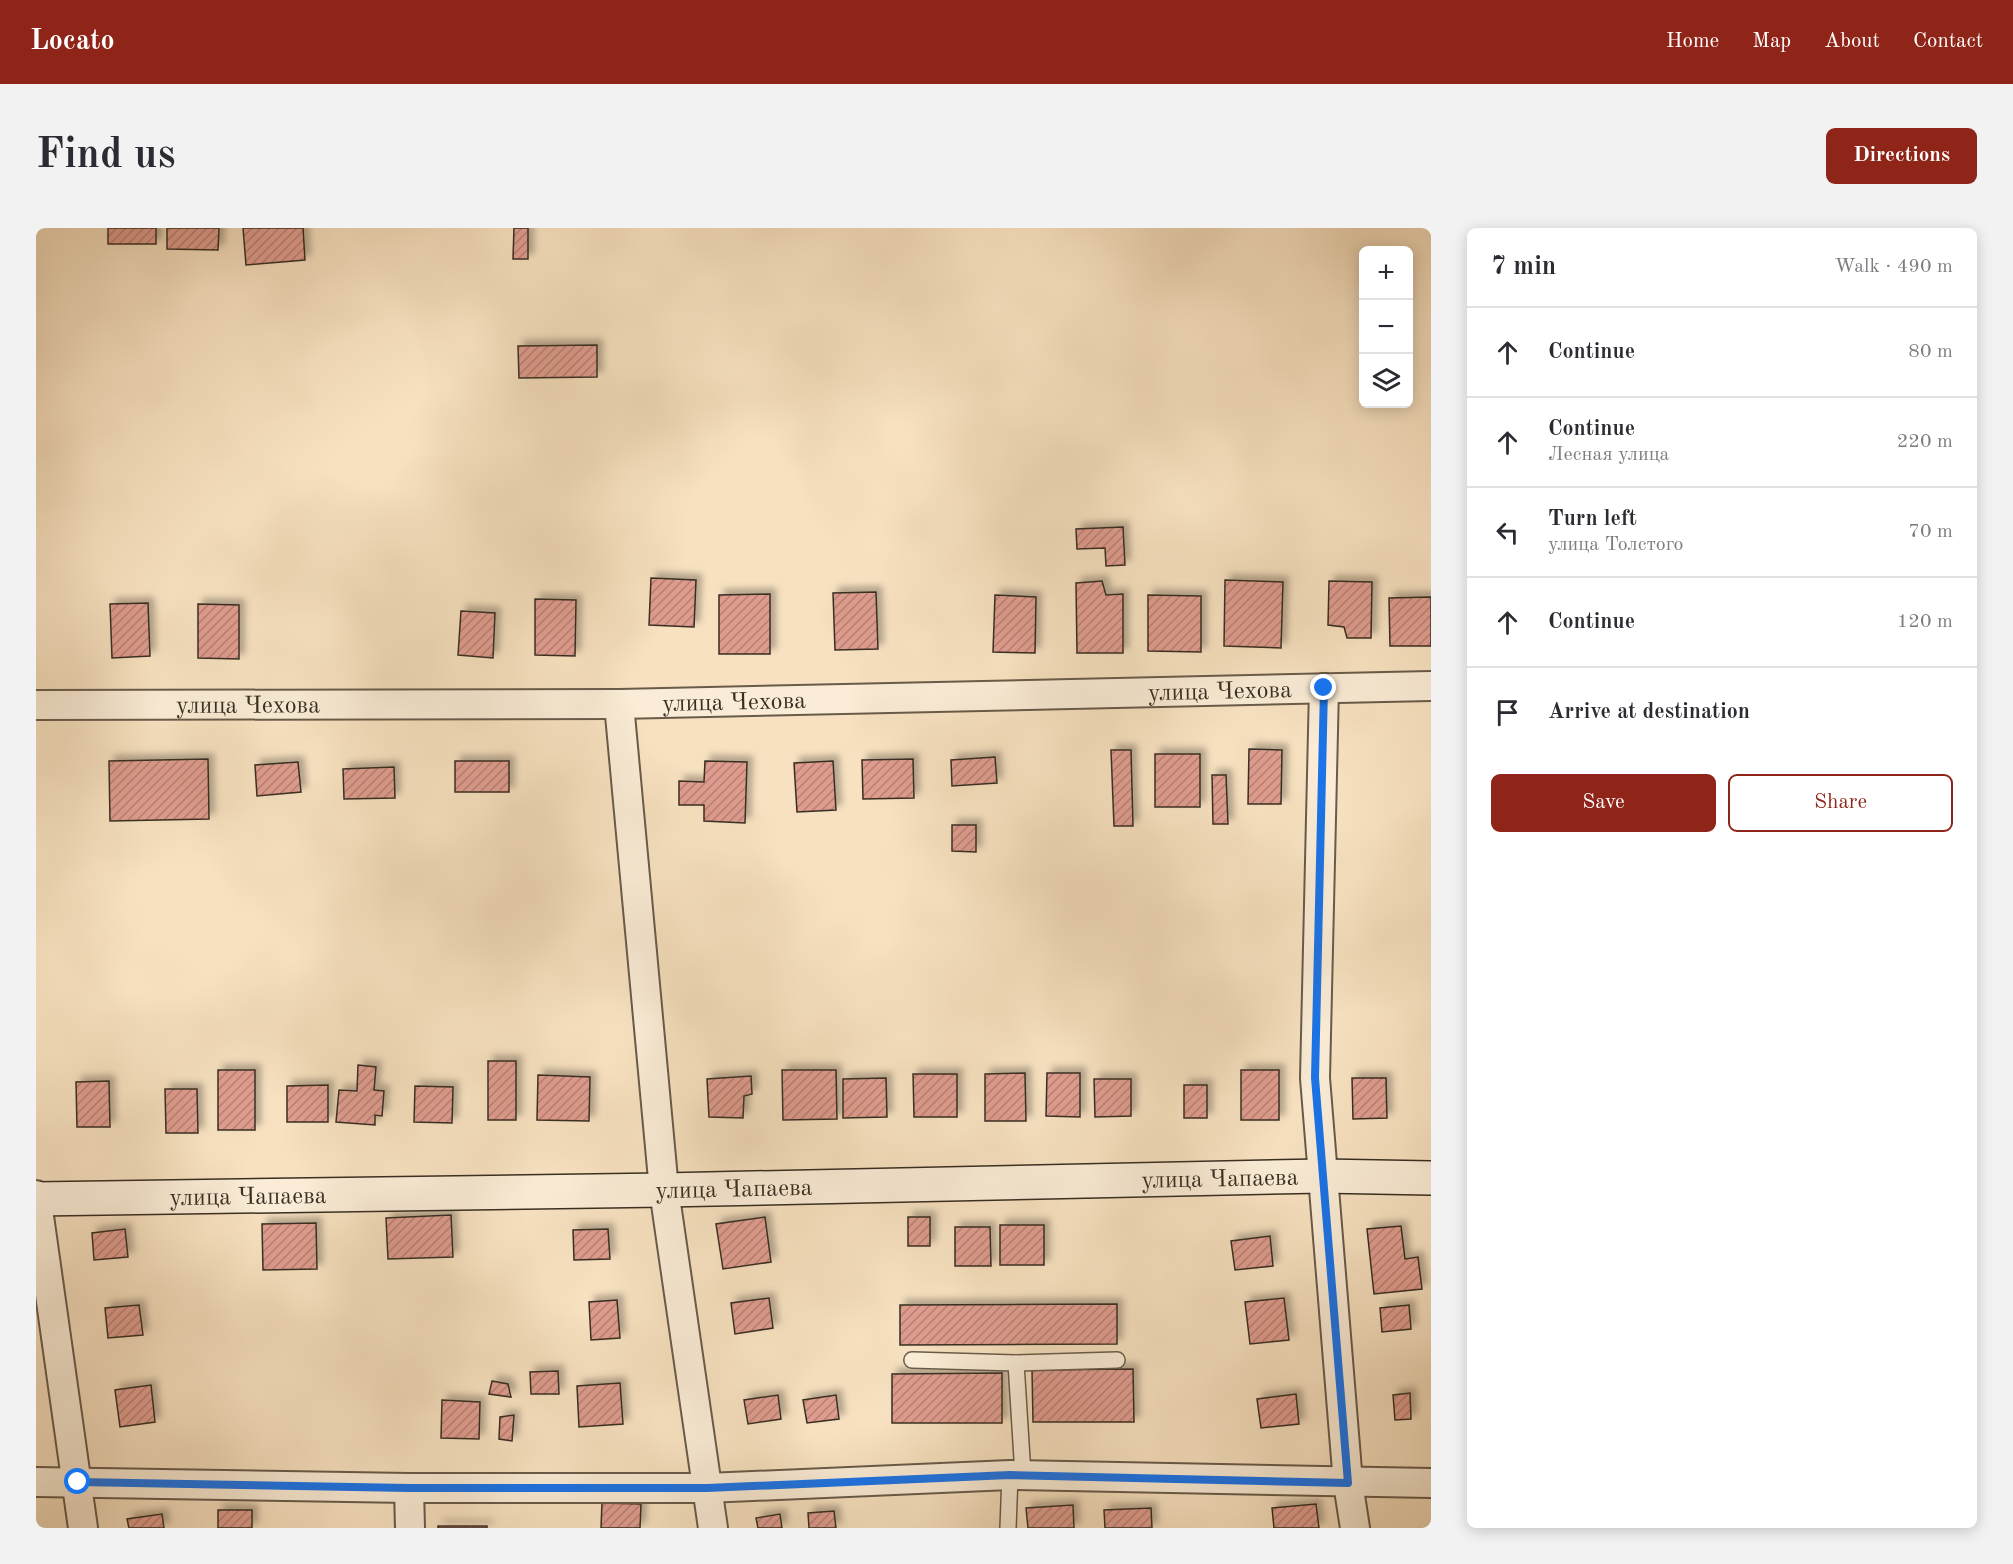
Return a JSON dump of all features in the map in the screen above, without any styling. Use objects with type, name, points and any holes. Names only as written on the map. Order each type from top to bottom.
[{"type":"street","name":"улица Чехова","points":[[36,705],[619,704],[1431,686]]},
{"type":"street","points":[[1324,688],[1315,1078],[1348,1483],[1355,1528]]},
{"type":"street","points":[[619,704],[664,1190],[713,1528]]},
{"type":"street","name":"улица Чапаева","points":[[36,1198],[664,1190],[1322,1176],[1431,1178]]},
{"type":"street","points":[[36,1198],[83,1528]]},
{"type":"street","points":[[36,1482],[409,1488],[707,1488],[1016,1475],[1431,1484]]},
{"type":"street","points":[[409,1488],[410,1528]]},
{"type":"lane","points":[[912,1360],[1016,1363],[1117,1360]]},
{"type":"lane","points":[[1008,1528],[1016,1475],[1016,1363]]},
{"type":"building","points":[[108,228],[156,228],[156,244],[108,244]]},
{"type":"building","points":[[167,228],[219,228],[218,250],[167,249]]},
{"type":"building","points":[[243,228],[303,228],[305,260],[246,265]]},
{"type":"building","points":[[514,228],[528,228],[528,259],[513,259]]},
{"type":"building","points":[[597,345],[597,377],[519,378],[518,346]]},
{"type":"building","points":[[1123,527],[1125,565],[1106,566],[1105,548],[1077,549],[1076,529]]},
{"type":"building","points":[[651,578],[696,580],[694,627],[649,625]]},
{"type":"building","points":[[1225,580],[1283,582],[1281,648],[1224,646]]},
{"type":"building","points":[[1102,581],[1106,595],[1123,594],[1123,653],[1077,653],[1076,583]]},
{"type":"building","points":[[1329,581],[1372,582],[1371,638],[1347,638],[1344,627],[1328,625]]},
{"type":"building","points":[[876,592],[878,649],[835,650],[833,593]]},
{"type":"building","points":[[770,594],[770,654],[719,654],[719,595]]},
{"type":"building","points":[[995,595],[1036,597],[1035,653],[993,652]]},
{"type":"building","points":[[1148,595],[1201,596],[1201,652],[1148,651]]},
{"type":"building","points":[[1431,597],[1431,646],[1390,646],[1389,598]]},
{"type":"building","points":[[535,599],[576,600],[575,656],[535,655]]},
{"type":"building","points":[[148,603],[150,656],[112,658],[110,604]]},
{"type":"building","points":[[198,604],[239,605],[239,659],[198,658]]},
{"type":"building","points":[[461,611],[495,613],[493,658],[458,655]]},
{"type":"building","points":[[1249,749],[1282,750],[1281,804],[1248,804]]},
{"type":"building","points":[[1111,750],[1131,750],[1133,826],[1114,826]]},
{"type":"building","points":[[1155,754],[1200,754],[1200,807],[1155,807]]},
{"type":"building","points":[[995,757],[997,783],[952,786],[951,760]]},
{"type":"building","points":[[208,759],[209,819],[110,821],[109,761]]},
{"type":"building","points":[[913,759],[914,798],[863,799],[862,760]]},
{"type":"building","points":[[455,761],[509,761],[509,792],[455,792]]},
{"type":"building","points":[[705,761],[747,762],[745,823],[704,821],[704,805],[679,805],[679,781],[704,782]]},
{"type":"building","points":[[833,761],[836,810],[797,812],[794,763]]},
{"type":"building","points":[[298,762],[301,792],[257,796],[255,765]]},
{"type":"building","points":[[394,767],[395,798],[344,799],[343,769]]},
{"type":"building","points":[[1212,775],[1226,775],[1228,824],[1213,824]]},
{"type":"building","points":[[952,825],[976,825],[976,852],[952,851]]},
{"type":"building","points":[[488,1061],[516,1061],[516,1120],[488,1120]]},
{"type":"building","points":[[358,1065],[376,1067],[374,1090],[384,1091],[382,1116],[375,1115],[375,1125],[336,1122],[339,1090],[357,1091]]},
{"type":"building","points":[[218,1070],[255,1070],[255,1130],[218,1130]]},
{"type":"building","points":[[782,1070],[836,1070],[837,1119],[783,1120]]},
{"type":"building","points":[[1241,1070],[1279,1070],[1279,1120],[1241,1120]]},
{"type":"building","points":[[1025,1073],[1026,1121],[985,1121],[985,1074]]},
{"type":"building","points":[[1047,1073],[1080,1073],[1080,1117],[1046,1116]]},
{"type":"building","points":[[913,1074],[957,1074],[957,1117],[914,1117]]},
{"type":"building","points":[[538,1075],[590,1077],[589,1121],[537,1120]]},
{"type":"building","points":[[751,1076],[752,1094],[744,1096],[743,1118],[709,1117],[707,1079]]},
{"type":"building","points":[[886,1078],[887,1117],[843,1118],[843,1079]]},
{"type":"building","points":[[1352,1078],[1386,1078],[1387,1118],[1353,1119]]},
{"type":"building","points":[[1094,1079],[1131,1079],[1131,1116],[1095,1117]]},
{"type":"building","points":[[109,1081],[110,1127],[77,1127],[76,1082]]},
{"type":"building","points":[[328,1085],[328,1122],[287,1122],[287,1086]]},
{"type":"building","points":[[1184,1085],[1207,1085],[1207,1118],[1184,1118]]},
{"type":"building","points":[[415,1086],[453,1087],[452,1123],[414,1122]]},
{"type":"building","points":[[165,1089],[197,1089],[198,1133],[166,1133]]},
{"type":"building","points":[[451,1215],[453,1257],[388,1259],[386,1218]]},
{"type":"building","points":[[765,1217],[771,1262],[723,1269],[716,1224]]},
{"type":"building","points":[[908,1217],[930,1217],[930,1246],[908,1246]]},
{"type":"building","points":[[316,1223],[317,1269],[263,1270],[262,1224]]},
{"type":"building","points":[[1000,1225],[1044,1225],[1044,1265],[1000,1265]]},
{"type":"building","points":[[1401,1226],[1405,1259],[1418,1257],[1422,1289],[1374,1294],[1367,1229]]},
{"type":"building","points":[[955,1227],[990,1227],[991,1266],[955,1266]]},
{"type":"building","points":[[125,1229],[128,1257],[94,1260],[92,1233]]},
{"type":"building","points":[[608,1229],[610,1259],[574,1260],[573,1230]]},
{"type":"building","points":[[1270,1236],[1273,1266],[1235,1270],[1231,1241]]},
{"type":"building","points":[[769,1298],[773,1328],[735,1334],[731,1303]]},
{"type":"building","points":[[1284,1298],[1289,1340],[1250,1344],[1245,1302]]},
{"type":"building","points":[[617,1300],[620,1338],[591,1340],[589,1302]]},
{"type":"building","points":[[1117,1304],[1117,1344],[900,1345],[900,1305]]},
{"type":"building","points":[[139,1305],[143,1335],[108,1338],[105,1308]]},
{"type":"building","points":[[1409,1305],[1411,1329],[1382,1332],[1380,1308]]},
{"type":"building","points":[[1133,1369],[1134,1422],[1033,1422],[1032,1370]]},
{"type":"building","points":[[558,1371],[559,1394],[531,1394],[530,1372]]},
{"type":"building","points":[[1002,1373],[1002,1423],[892,1423],[892,1374]]},
{"type":"building","points":[[492,1381],[508,1384],[511,1397],[489,1394]]},
{"type":"building","points":[[620,1383],[623,1424],[579,1427],[577,1386]]},
{"type":"building","points":[[151,1385],[155,1422],[120,1427],[115,1390]]},
{"type":"building","points":[[1410,1393],[1411,1419],[1395,1420],[1393,1395]]},
{"type":"building","points":[[1296,1394],[1299,1424],[1261,1428],[1257,1399]]},
{"type":"building","points":[[778,1395],[781,1419],[748,1424],[744,1400]]},
{"type":"building","points":[[836,1395],[839,1419],[807,1423],[803,1400]]},
{"type":"building","points":[[442,1400],[480,1402],[479,1439],[441,1438]]},
{"type":"building","points":[[514,1415],[512,1441],[499,1439],[500,1417]]},
{"type":"building","points":[[602,1503],[641,1504],[640,1528],[601,1528]]},
{"type":"building","points":[[1316,1504],[1319,1528],[1274,1528],[1272,1508]]},
{"type":"building","points":[[1073,1505],[1074,1528],[1028,1528],[1026,1508]]},
{"type":"building","points":[[1151,1508],[1152,1528],[1105,1528],[1104,1510]]},
{"type":"building","points":[[218,1510],[252,1510],[252,1528],[218,1528]]},
{"type":"building","points":[[834,1511],[836,1528],[809,1528],[808,1513]]},
{"type":"building","points":[[162,1514],[164,1528],[129,1528],[127,1519]]},
{"type":"building","points":[[780,1514],[782,1528],[758,1528],[756,1518]]},
{"type":"building","points":[[438,1526],[487,1526],[487,1528],[438,1528]]},
{"type":"route","points":[[78,1482],[409,1488],[707,1488],[1010,1475],[1348,1483],[1315,1078],[1324,688]]}]
